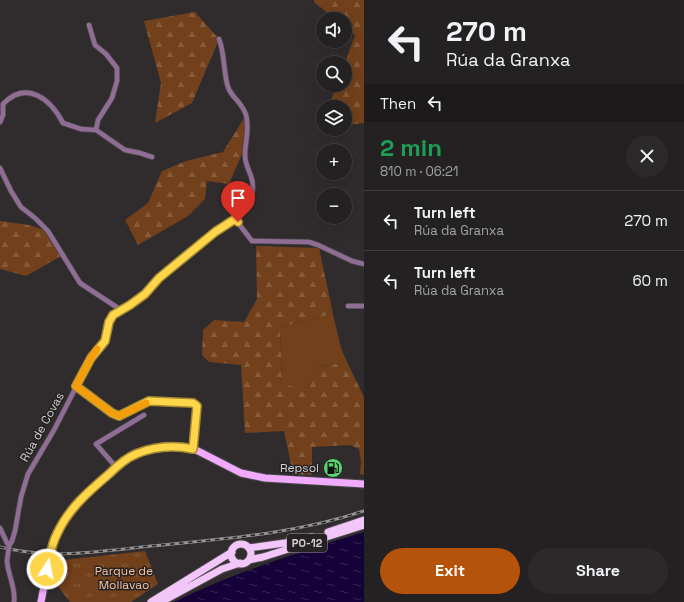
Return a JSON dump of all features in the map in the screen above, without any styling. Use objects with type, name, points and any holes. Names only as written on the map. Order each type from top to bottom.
[{"type":"highway","name":"PO-12","points":[[249,548],[299,540],[364,520]]},
{"type":"highway","name":"PO-12","points":[[249,560],[263,557],[364,525]]},
{"type":"highway","points":[[161,602],[222,569],[240,563],[245,563],[249,560],[251,554],[247,546],[240,544],[235,546],[232,552],[232,558],[240,563]]},
{"type":"highway","points":[[150,602],[232,552]]},
{"type":"main road","points":[[41,602],[51,550],[56,534],[67,516],[81,499],[116,467],[134,454],[156,447],[176,446],[193,449],[241,473],[252,476],[364,484]]},
{"type":"street","points":[[89,25],[95,45],[106,54],[117,68],[117,81],[112,98],[98,120],[96,130]]},
{"type":"street","name":"Rúa de Covas","points":[[14,602],[14,589],[7,561],[9,546],[15,531],[21,497],[28,474],[54,430],[91,358],[105,341],[109,322],[113,315],[145,294],[159,278],[215,232],[235,219],[247,207],[253,193],[253,183],[246,164],[245,156],[248,125],[242,105],[229,90],[227,85],[222,47],[219,39]]},
{"type":"street","points":[[0,122],[3,115],[3,104],[14,96],[27,92],[43,98],[57,111],[63,123],[81,129],[96,130],[125,150],[152,157]]},
{"type":"street","points":[[0,168],[11,191],[21,207],[48,231],[80,283],[121,310]]},
{"type":"street","points":[[235,219],[252,242],[309,242],[318,244],[352,261],[364,264]]},
{"type":"street","points":[[348,306],[364,306]]},
{"type":"street","points":[[76,386],[112,413],[119,416],[149,401],[193,403],[197,406],[193,449]]},
{"type":"street","points":[[116,467],[96,444],[144,415]]},
{"type":"street","points":[[0,528],[6,543],[9,546]]},
{"type":"green space","points":[[314,0],[364,0],[364,123],[352,124],[352,100],[331,100],[334,92],[352,92],[352,56],[348,56],[350,48],[352,48],[355,35],[352,33],[352,12],[326,12],[314,2]]},
{"type":"green space","points":[[195,12],[219,39],[192,103],[155,123],[161,83],[144,21]]},
{"type":"green space","points":[[246,115],[248,140],[229,184],[207,181],[205,199],[188,216],[138,245],[125,220],[148,203],[162,171],[186,161],[223,152]]},
{"type":"green space","points":[[0,221],[29,225],[48,231],[63,255],[26,276],[0,269]]},
{"type":"green space","points":[[256,246],[319,248],[333,314],[280,327],[282,385],[308,388],[317,367],[347,362],[364,397],[364,475],[360,474],[361,461],[359,449],[350,445],[312,447],[312,475],[293,474],[284,431],[245,433],[241,365],[209,362],[202,355],[203,330],[214,320],[244,322],[257,299]]},
{"type":"green space","points":[[333,314],[341,348],[347,362],[317,367],[308,388],[282,386],[280,327]]},
{"type":"green space","name":"Parque de Mollavao","points":[[145,551],[158,584],[131,602],[70,602],[59,588],[55,579],[54,561]]},
{"type":"water","points":[[364,532],[364,602],[174,602],[244,572]]},
{"type":"railway","points":[[0,547],[19,551],[57,554],[205,541],[312,525],[364,511]]},
{"type":"slow traffic","points":[[97,349],[76,386],[112,413],[119,416],[146,403]]},
{"type":"place","name":"Repsol","points":[[333,468]]},
{"type":"route","points":[[47,569],[56,534],[70,512],[96,484],[116,467],[134,454],[156,447],[176,446],[193,449],[197,406],[193,403],[149,401],[119,416],[112,413],[76,386],[91,358],[105,341],[109,322],[113,315],[145,294],[159,278],[215,232],[235,219],[238,222]]}]
